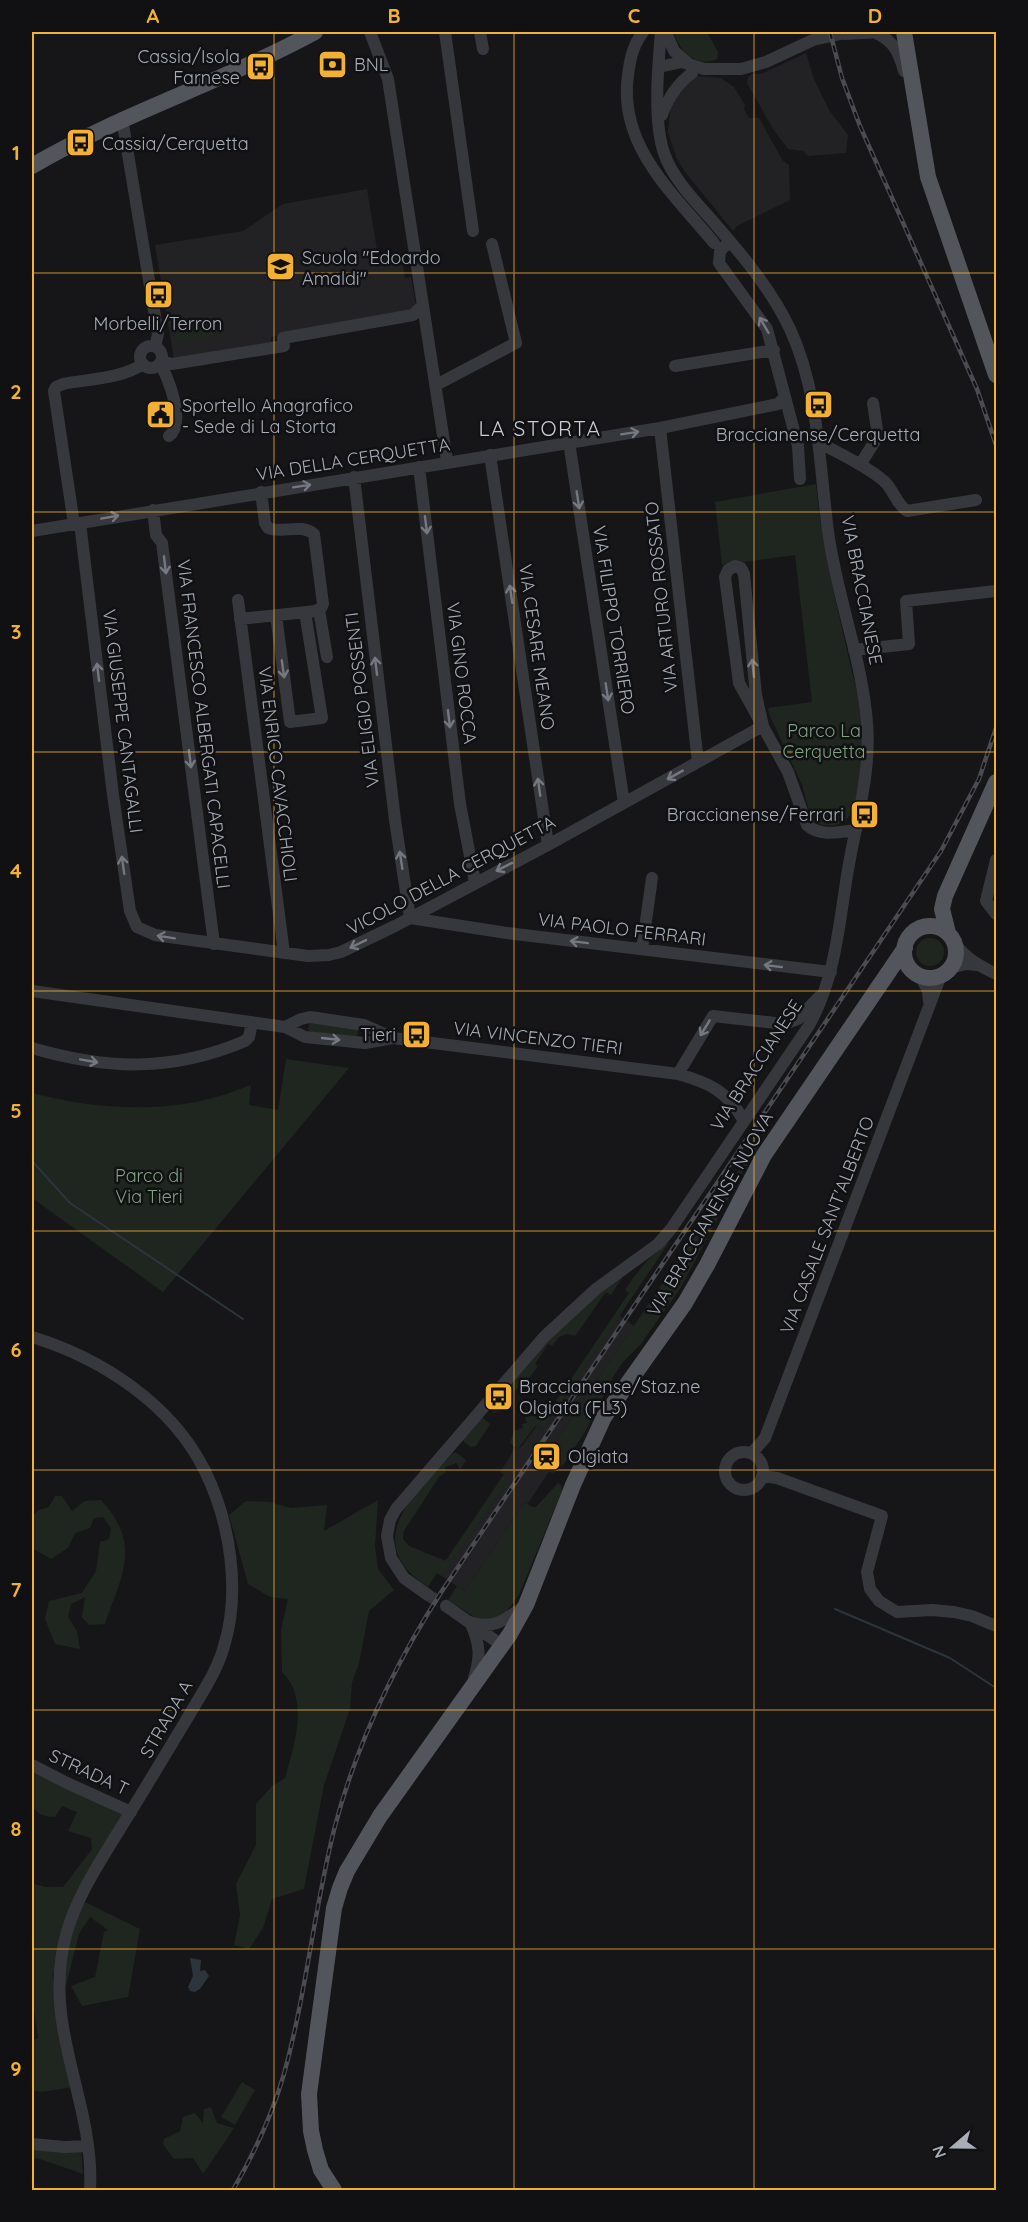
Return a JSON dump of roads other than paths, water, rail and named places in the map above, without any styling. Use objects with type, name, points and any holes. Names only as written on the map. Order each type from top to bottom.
[{"type":"main road","points":[[32,166],[67,145],[122,118],[247,66],[315,32]]},
{"type":"main road","points":[[904,32],[928,177],[996,375]]},
{"type":"main road","points":[[883,981],[897,972],[931,977],[946,971],[956,953],[942,909],[945,896],[996,782]]},
{"type":"main road","points":[[918,974],[908,964],[905,948],[909,938],[926,919],[937,891],[972,834]]},
{"type":"main road","points":[[917,930],[933,926],[951,937]]},
{"type":"main road","name":"VIA BRACCIANENSE NUOVA","points":[[526,1605],[573,1485],[604,1417],[685,1303],[764,1155],[905,948]]},
{"type":"main road","points":[[334,2190],[321,2169],[315,2150],[311,2131],[309,2094],[334,1908],[347,1871],[360,1847],[427,1748],[503,1646],[526,1605]]},
{"type":"street","points":[[370,32],[388,79],[447,461]]},
{"type":"street","points":[[445,32],[473,231]]},
{"type":"street","points":[[480,32],[483,49]]},
{"type":"street","points":[[643,32],[631,57],[627,84],[627,101],[633,133],[648,163],[717,247],[722,268],[761,320],[769,335],[798,446],[800,479]]},
{"type":"street","name":"VIA BRACCIANESE","points":[[429,1595],[404,1578],[391,1558],[387,1536],[390,1520],[396,1509],[544,1337],[596,1289],[658,1244],[671,1229],[808,1027],[831,972],[855,830],[866,784],[868,753],[866,708],[828,533],[818,442],[804,366],[790,329],[770,295],[671,169],[663,151],[659,128],[661,32]]},
{"type":"street","points":[[666,32],[675,51],[695,69]]},
{"type":"street","points":[[659,67],[676,62],[695,69],[734,70],[766,62],[813,40],[848,33],[878,32],[895,46],[917,112]]},
{"type":"street","points":[[659,128],[670,96],[681,81],[695,69]]},
{"type":"street","points":[[122,118],[158,334],[154,347]]},
{"type":"street","points":[[717,247],[726,237]]},
{"type":"street","points":[[436,386],[516,343],[492,244]]},
{"type":"street","points":[[170,436],[175,432],[177,423],[170,380],[161,362],[160,352],[154,347],[148,347],[142,351],[140,357],[143,364],[152,368],[161,362],[172,364],[284,346],[283,338],[413,315],[423,305]]},
{"type":"street","points":[[675,366],[774,350]]},
{"type":"street","name":"VIA GIUSEPPE CANTAGALLI","points":[[134,922],[130,911],[113,795],[77,523],[54,391],[56,387],[63,384],[120,374],[134,370],[143,364]]},
{"type":"street","name":"VIA DELLA CERQUETTA","points":[[32,531],[447,461],[660,428],[772,406],[785,398]]},
{"type":"street","points":[[860,465],[878,436],[873,403]]},
{"type":"street","name":"VIA ARTURO ROSSATO","points":[[660,428],[698,762]]},
{"type":"street","name":"VIA FILIPPO TORRIERO","points":[[569,442],[624,803]]},
{"type":"street","points":[[818,442],[860,465],[884,482],[907,511],[976,500]]},
{"type":"street","name":"VIA CESARE MEANO","points":[[490,455],[548,845]]},
{"type":"street","name":"VIA GINO ROCCA","points":[[419,467],[460,804],[475,882]]},
{"type":"street","name":"VIA ELIGIO POSSENTI","points":[[354,477],[395,820],[410,918]]},
{"type":"street","points":[[240,620],[319,610],[324,600],[315,537],[306,529],[274,531],[268,528],[265,523],[261,492]]},
{"type":"street","name":"VIA FRANCESCO ALBERGATI CAPACELLI","points":[[153,510],[156,535],[162,543],[214,944]]},
{"type":"street","points":[[763,726],[756,694],[744,574],[741,568],[735,566],[728,570],[725,577],[736,672],[744,696],[788,772],[810,827],[822,832],[855,830]]},
{"type":"street","points":[[854,650],[909,644],[906,601],[996,591]]},
{"type":"street","name":"VIA ENRICO CAVACCHIOLI","points":[[238,600],[284,952]]},
{"type":"street","points":[[319,610],[327,657]]},
{"type":"street","points":[[276,615],[290,722],[322,718],[305,612]]},
{"type":"street","name":"VICOLO DELLA CERQUETTA","points":[[134,922],[142,930],[155,935],[315,956],[335,954],[410,918],[548,845],[763,726]]},
{"type":"street","points":[[996,860],[994,883],[987,901],[996,912]]},
{"type":"street","points":[[642,949],[652,878]]},
{"type":"street","name":"VIA PAOLO FERRARI","points":[[410,918],[507,933],[831,972]]},
{"type":"street","points":[[951,937],[963,954],[976,965],[996,974]]},
{"type":"street","points":[[946,971],[966,964],[976,965]]},
{"type":"street","name":"VIA CASALE SANT'ALBERTO","points":[[752,1454],[765,1438],[929,1007],[946,971]]},
{"type":"street","points":[[918,974],[928,991],[929,1007]]},
{"type":"street","points":[[678,1074],[713,1016],[790,1023],[802,1015],[826,988]]},
{"type":"street","name":"VIA VINCENZO TIERI","points":[[32,992],[285,1026],[305,1037],[357,1042],[393,1038],[678,1074],[699,1080],[717,1089],[730,1101],[744,1120]]},
{"type":"street","points":[[305,1037],[304,1025],[310,1017]]},
{"type":"street","name":"VIA VINCENZO TIERI","points":[[285,1026],[310,1017],[363,1025],[393,1038]]},
{"type":"street","points":[[32,1048],[110,1065],[167,1064],[212,1053],[245,1041],[249,1037],[252,1023]]},
{"type":"street","points":[[357,1042],[362,1036],[363,1025]]},
{"type":"street","name":"STRADA A","points":[[32,1337],[93,1363],[149,1401],[181,1432],[201,1463],[215,1496],[224,1529],[231,1578],[230,1616],[225,1645],[206,1686],[78,1902],[66,1935],[61,1962],[59,1998],[61,2025],[88,2146],[90,2190]]},
{"type":"street","points":[[739,1453],[752,1454],[760,1460],[762,1476],[755,1486],[743,1490],[731,1484],[726,1466],[729,1460],[739,1453]]},
{"type":"street","points":[[762,1476],[777,1478],[882,1516],[867,1575],[872,1592],[884,1606],[901,1612],[932,1610],[964,1614],[996,1626]]},
{"type":"street","points":[[470,1622],[483,1626],[493,1625],[526,1605]]},
{"type":"street","points":[[446,1606],[503,1646]]},
{"type":"street","points":[[470,1622],[480,1648],[479,1662],[471,1689]]},
{"type":"street","name":"STRADA T","points":[[32,1765],[67,1784],[131,1812]]},
{"type":"street","points":[[32,2144],[88,2146]]},
{"type":"waterway","points":[[32,1161],[70,1203],[243,1319]]},
{"type":"waterway","points":[[835,1609],[950,1658],[996,1688]]},
{"type":"tunnel","points":[[428,1595],[446,1606]]},
{"type":"railway","points":[[830,32],[842,78],[860,126],[977,389],[996,445]]},
{"type":"railway","points":[[233,2190],[262,2134],[284,2074],[292,2044],[334,1830],[343,1798],[365,1736],[408,1647],[442,1591],[941,851],[979,779],[996,728]]},
{"type":"place","name":"BNL","points":[[333,64]]},
{"type":"place","name":"Cassia/Isola Farnese","points":[[261,66]]},
{"type":"place","name":"Cassia/Cerquetta","points":[[81,143]]},
{"type":"place","name":"Scuola \"Edoardo Amaldi\"","points":[[281,267]]},
{"type":"place","name":"Morbelli/Terron","points":[[158,294]]},
{"type":"place","name":"Braccianense/Cerquetta","points":[[818,405]]},
{"type":"place","name":"Sportello Anagrafico - Sede di La Storta","points":[[161,415]]},
{"type":"place","name":"Braccianense/Ferrari","points":[[865,814]]},
{"type":"place","name":"Tieri","points":[[417,1034]]},
{"type":"place","name":"Braccianense/Staz.ne Olgiata (FL3)","points":[[498,1396]]},
{"type":"place","name":"Olgiata","points":[[547,1456]]},
{"type":"district","name":"LA STORTA","points":[[540,428]]},
{"type":"park label","name":"Parco La Cerquetta","points":[[824,740]]},
{"type":"park label","name":"Parco di Via Tieri","points":[[149,1185]]}]
